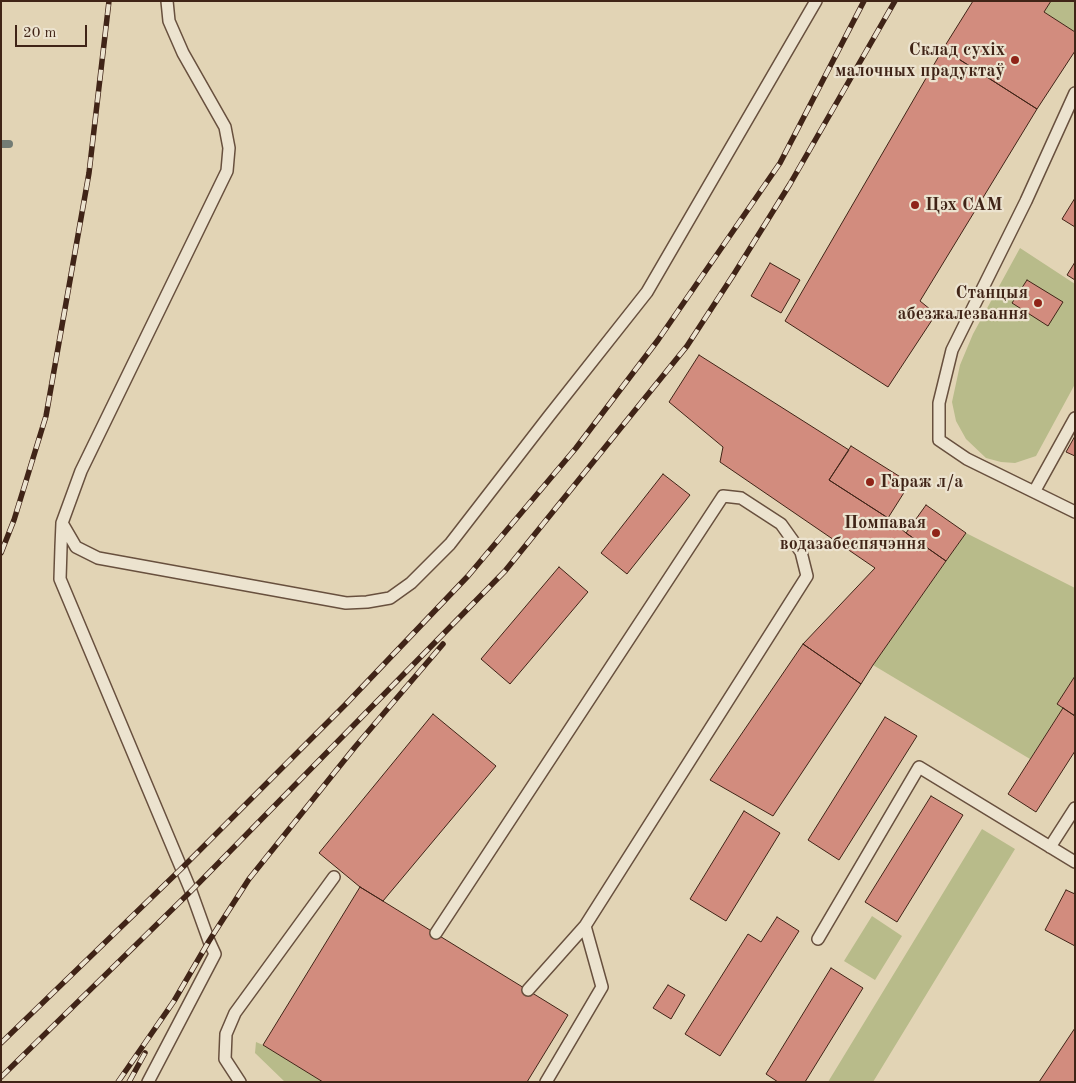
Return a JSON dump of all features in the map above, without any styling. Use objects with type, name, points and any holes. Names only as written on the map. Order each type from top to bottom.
[{"type":"lane","points":[[148,1082],[215,954],[60,578],[62,523],[81,471],[227,171],[229,148],[226,127],[183,53],[169,21],[167,1]]},
{"type":"lane","points":[[62,523],[76,547],[98,558],[346,603],[390,598],[411,583],[450,544],[647,292],[816,1]]},
{"type":"lane","points":[[1075,94],[1026,201],[952,350],[939,403],[939,440],[967,459],[1075,512]]},
{"type":"lane","points":[[1034,492],[1075,418]]},
{"type":"lane","points":[[436,933],[723,496],[741,498],[781,524],[801,552],[808,576],[584,926],[528,990]]},
{"type":"lane","points":[[818,939],[919,767],[1075,862]]},
{"type":"lane","points":[[1050,847],[1075,808]]},
{"type":"lane","points":[[240,1082],[225,1059],[226,1034],[235,1013],[334,877]]},
{"type":"lane","points":[[546,1082],[602,987],[584,926]]},
{"type":"green space","points":[[1051,1],[1075,1],[1075,32],[1044,12]]},
{"type":"green space","points":[[1020,248],[1075,284],[1075,384],[1036,456],[1015,463],[986,458],[966,439],[956,421],[952,402],[960,365],[973,334]]},
{"type":"green space","points":[[966,533],[1075,588],[1075,676],[1057,704],[1063,708],[1030,759],[873,665]]},
{"type":"green space","points":[[982,829],[1015,849],[873,1082],[828,1082]]},
{"type":"green space","points":[[872,916],[902,936],[875,980],[844,961]]},
{"type":"green space","points":[[256,1042],[323,1082],[285,1082],[255,1053]]},
{"type":"building","name":"Склад сухіх малочных прадуктаў","points":[[973,1],[1051,1],[1044,12],[1075,32],[1075,51],[1037,109],[943,49]]},
{"type":"building","name":"Цэх САМ","points":[[943,49],[1037,109],[920,301],[936,314],[888,387],[785,321]]},
{"type":"building","points":[[1075,198],[1075,227],[1062,219]]},
{"type":"building","points":[[1075,262],[1075,280],[1067,275]]},
{"type":"building","points":[[770,263],[800,280],[781,313],[751,296]]},
{"type":"building","name":"Станцыя абезжалезвання","points":[[1027,280],[1063,302],[1048,326],[1012,303]]},
{"type":"building","points":[[699,355],[849,450],[829,480],[888,518],[946,561],[861,684],[803,644],[875,568],[720,462],[723,447],[669,402]]},
{"type":"building","points":[[1075,436],[1075,456],[1066,452]]},
{"type":"building","name":"Гараж л/а","points":[[851,446],[910,483],[888,518],[829,480]]},
{"type":"building","points":[[663,474],[690,495],[627,574],[601,553]]},
{"type":"building","name":"Помпавая водазабеспячэння","points":[[926,505],[966,533],[946,561],[906,533]]},
{"type":"building","points":[[559,567],[588,592],[510,684],[481,659]]},
{"type":"building","points":[[803,644],[861,684],[773,816],[710,780]]},
{"type":"building","points":[[1075,676],[1075,716],[1057,704]]},
{"type":"building","points":[[1063,708],[1075,716],[1075,751],[1036,812],[1008,794]]},
{"type":"building","points":[[433,714],[496,766],[383,901],[360,887],[319,853]]},
{"type":"building","points":[[885,717],[917,736],[839,860],[808,840]]},
{"type":"building","points":[[931,796],[963,815],[897,922],[865,902]]},
{"type":"building","points":[[744,811],[780,833],[726,921],[690,899]]},
{"type":"building","points":[[360,887],[568,1015],[527,1082],[323,1082],[263,1045]]},
{"type":"building","points":[[1066,890],[1075,894],[1075,946],[1045,930]]},
{"type":"building","points":[[777,917],[799,931],[720,1056],[685,1034],[748,934],[761,942]]},
{"type":"building","points":[[831,968],[863,988],[805,1082],[778,1082],[766,1074]]},
{"type":"building","points":[[668,985],[685,995],[671,1019],[653,1008]]},
{"type":"building","points":[[1075,1028],[1075,1082],[1039,1082]]},
{"type":"waterway","points":[[1,144],[9,144]]},
{"type":"railway","points":[[1,553],[14,520],[46,416],[89,173],[109,1]]},
{"type":"railway","points":[[1,1043],[181,869],[345,705],[468,576],[576,448],[658,340],[780,163],[864,1]]},
{"type":"railway","points":[[1,1077],[191,891],[505,571],[687,346],[790,184],[895,1]]},
{"type":"railway","points":[[118,1082],[174,1001],[209,941],[249,879],[355,747],[443,644]]},
{"type":"railway","points":[[129,1082],[145,1053]]},
{"type":"place","name":"Склад сухіх малочных прадуктаў","points":[[1015,60]]},
{"type":"place","name":"Цэх САМ","points":[[915,205]]},
{"type":"place","name":"Станцыя абезжалезвання","points":[[1038,303]]},
{"type":"place","name":"Гараж л/а","points":[[870,482]]},
{"type":"place","name":"Помпавая водазабеспячэння","points":[[936,533]]}]
